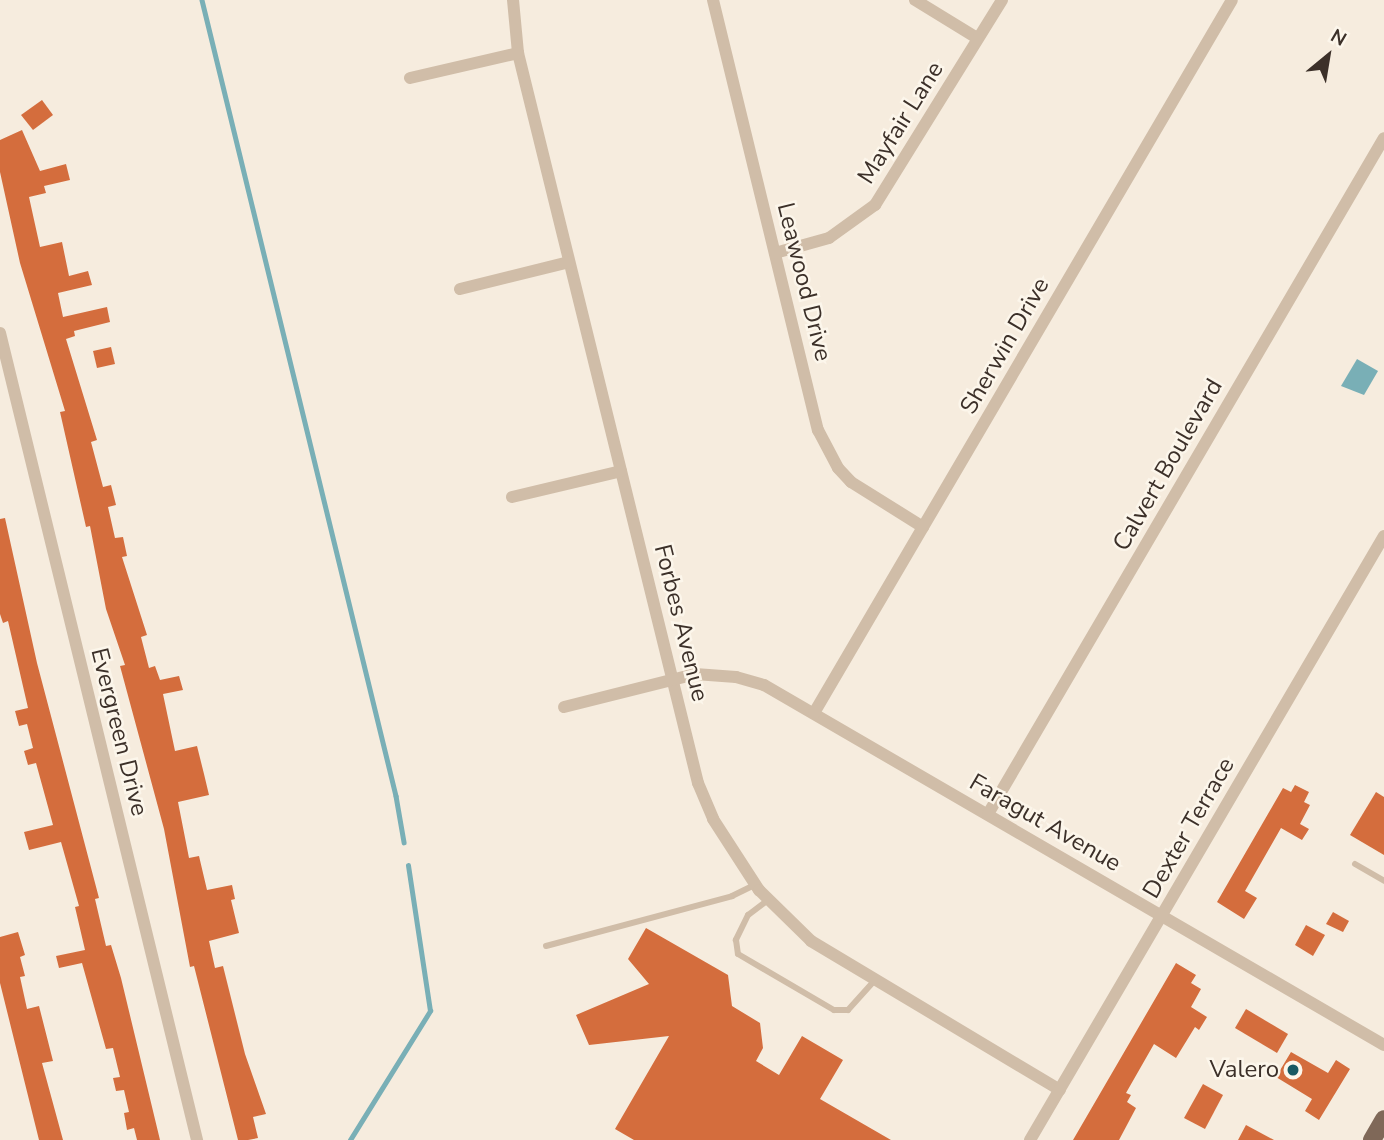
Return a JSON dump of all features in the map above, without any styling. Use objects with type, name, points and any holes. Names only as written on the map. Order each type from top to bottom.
[{"type":"main road","points":[[1372,1140],[1384,1119]]},
{"type":"street","name":"Forbes Avenue","points":[[513,0],[517,53],[698,783],[721,836],[755,885],[810,941],[1060,1090]]},
{"type":"street","name":"Leawood Drive","points":[[713,0],[827,450],[851,482],[923,527]]},
{"type":"street","points":[[915,0],[977,38]]},
{"type":"street","name":"Sherwin Drive","points":[[814,713],[1232,0]]},
{"type":"street","name":"Mayfair Lane","points":[[775,253],[829,238],[875,205],[1000,1]]},
{"type":"street","points":[[410,78],[517,53]]},
{"type":"street","name":"Calvert Boulevard","points":[[988,814],[1384,138]]},
{"type":"street","points":[[460,289],[569,262]]},
{"type":"street","name":"Evergreen Drive","points":[[1,341],[197,1140]]},
{"type":"street","points":[[512,497],[621,471]]},
{"type":"street","name":"Dexter Terrace","points":[[1030,1140],[1384,536]]},
{"type":"street","name":"Faragut Avenue","points":[[564,707],[673,678],[736,677],[764,685],[1384,1045]]},
{"type":"lane","points":[[1355,864],[1384,881]]},
{"type":"lane","points":[[545,946],[732,896],[755,885]]},
{"type":"lane","points":[[768,900],[748,915],[736,940],[738,954],[834,1010],[848,1010],[874,981]]},
{"type":"water","points":[[1357,359],[1378,371],[1364,395],[1341,386]]},
{"type":"building","points":[[42,100],[53,115],[33,130],[21,115]]},
{"type":"building","points":[[22,130],[40,171],[66,164],[70,180],[44,186],[46,193],[29,197],[40,247],[62,242],[69,276],[88,271],[92,285],[58,293],[63,317],[107,307],[110,322],[74,331],[75,336],[66,339],[97,440],[91,442],[103,487],[111,485],[116,505],[108,507],[115,538],[123,537],[127,556],[122,557],[147,635],[141,637],[149,668],[155,666],[160,680],[179,676],[183,690],[163,694],[175,751],[197,746],[209,795],[178,802],[189,858],[199,856],[207,890],[232,885],[235,899],[231,900],[239,933],[209,941],[215,968],[223,966],[245,1054],[266,1114],[253,1117],[258,1138],[238,1140],[194,966],[190,967],[164,829],[120,666],[125,665],[106,609],[90,526],[86,527],[60,412],[65,411],[20,263],[0,172],[0,140]]},
{"type":"building","points":[[111,347],[115,364],[97,368],[93,351]]},
{"type":"building","points":[[5,518],[37,663],[99,898],[95,899],[106,946],[111,945],[121,978],[160,1140],[137,1140],[134,1128],[127,1130],[124,1113],[129,1112],[124,1090],[116,1091],[113,1078],[120,1077],[113,1048],[106,1049],[82,963],[59,968],[56,956],[85,950],[75,907],[79,906],[61,842],[29,850],[24,832],[53,825],[36,763],[28,765],[24,751],[33,748],[27,724],[19,726],[15,711],[28,708],[8,621],[3,623],[0,614],[0,519]]},
{"type":"building","points":[[1295,785],[1309,792],[1304,802],[1310,805],[1300,824],[1309,829],[1302,840],[1281,828],[1245,891],[1257,898],[1244,919],[1217,902],[1283,788],[1291,792]]},
{"type":"building","points":[[1376,792],[1384,797],[1384,855],[1350,835]]},
{"type":"building","points":[[1333,912],[1349,921],[1343,932],[1326,924]]},
{"type":"building","points":[[1306,925],[1325,935],[1313,956],[1295,945]]},
{"type":"building","points":[[646,928],[728,975],[732,1006],[760,1023],[763,1048],[756,1061],[779,1075],[802,1036],[843,1060],[820,1099],[891,1140],[634,1140],[615,1129],[669,1036],[589,1045],[576,1015],[649,984],[628,959]]},
{"type":"building","points":[[18,932],[25,955],[20,957],[25,976],[20,977],[27,1009],[39,1006],[53,1061],[42,1063],[63,1140],[39,1140],[0,983],[0,937]]},
{"type":"building","points":[[1176,963],[1196,975],[1191,983],[1201,989],[1191,1007],[1207,1017],[1199,1030],[1195,1027],[1176,1058],[1154,1044],[1126,1093],[1131,1095],[1127,1102],[1136,1108],[1119,1140],[1073,1140]]},
{"type":"building","points":[[1246,1009],[1288,1034],[1277,1053],[1235,1028]]},
{"type":"building","points":[[1291,1052],[1328,1073],[1336,1060],[1350,1069],[1319,1120],[1305,1111],[1312,1099],[1276,1077]]},
{"type":"building","points":[[1203,1084],[1223,1095],[1205,1129],[1184,1118]]},
{"type":"building","points":[[1246,1125],[1274,1140],[1238,1140]]},
{"type":"waterway","points":[[202,0],[396,796],[404,842]]},
{"type":"waterway","points":[[350,1140],[430,1011],[408,866]]},
{"type":"place","name":"Valero","points":[[1293,1070]]}]
